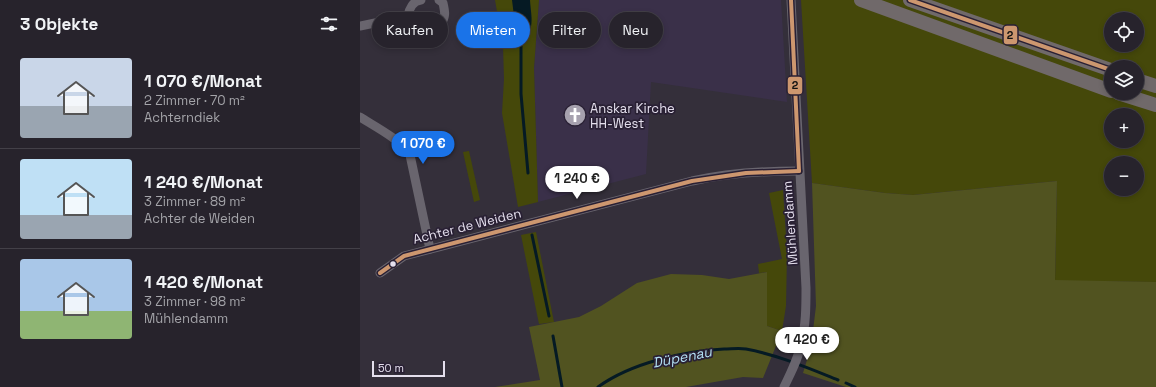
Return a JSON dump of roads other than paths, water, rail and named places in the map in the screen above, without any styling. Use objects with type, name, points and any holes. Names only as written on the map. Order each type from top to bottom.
[{"type":"highway","points":[[860,0],[1104,87]]},
{"type":"highway","points":[[910,0],[1104,68]]},
{"type":"highway","points":[[1144,82],[1156,86]]},
{"type":"highway","points":[[1140,100],[1156,105]]},
{"type":"street","points":[[409,12],[409,9],[421,0]]},
{"type":"street","points":[[439,0],[443,3],[445,12]]},
{"type":"street","name":"Mühlendamm","points":[[784,387],[792,371],[802,344],[806,288],[799,171],[792,3]]},
{"type":"street","points":[[360,26],[372,24]]},
{"type":"street","points":[[360,117],[408,150],[430,250]]},
{"type":"street","name":"Achter de Weiden","points":[[380,272],[404,256],[699,179],[719,175],[799,171]]},
{"type":"water","points":[[512,0],[530,0],[532,23],[530,30],[530,12],[514,12]]},
{"type":"waterway","points":[[521,48],[521,94],[528,173]]},
{"type":"waterway","points":[[532,235],[549,316]]},
{"type":"waterway","points":[[553,336],[562,387]]},
{"type":"waterway","name":"Düpenau","points":[[598,387],[626,371],[658,360],[692,352],[735,349],[746,349],[770,355],[793,362],[838,380]]},
{"type":"waterway","name":"Düpenau","points":[[846,383],[855,387]]},
{"type":"place","name":"Anskar Kirche HH-West","points":[[575,115]]}]
